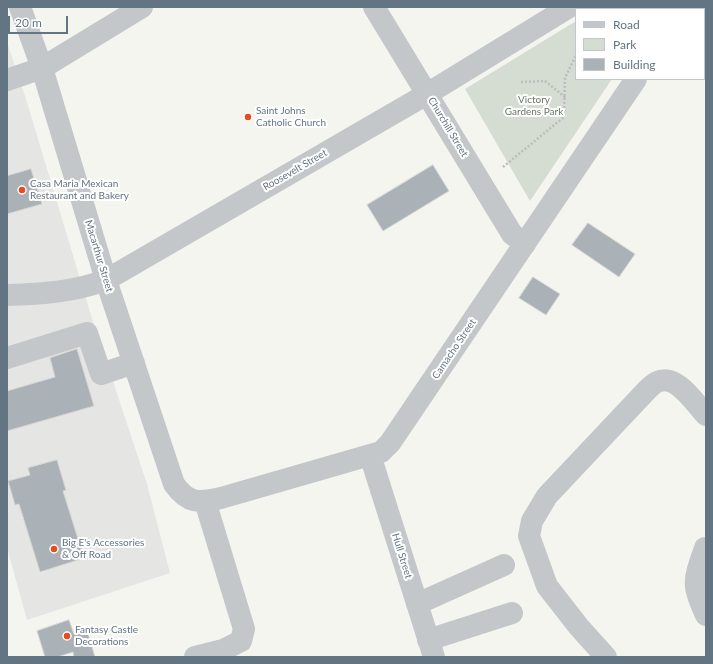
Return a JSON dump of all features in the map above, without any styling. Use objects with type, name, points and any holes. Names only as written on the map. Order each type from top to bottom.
[{"type":"street","name":"Macarthur Street","points":[[20,7],[42,68],[106,280],[174,484],[180,493],[197,501]]},
{"type":"street","points":[[7,80],[42,68],[142,7]]},
{"type":"street","name":"Churchill Street","points":[[374,7],[512,234],[525,244]]},
{"type":"street","name":"Roosevelt Street","points":[[7,295],[58,293],[91,286],[106,280],[427,94],[569,7]]},
{"type":"street","name":"Camacho Street","points":[[197,501],[381,452],[390,443],[635,80]]},
{"type":"street","points":[[7,358],[88,333],[101,374],[134,363]]},
{"type":"street","points":[[606,657],[579,627],[547,586],[528,536],[532,521],[547,496],[647,390],[657,382],[668,380],[677,384],[706,415]]},
{"type":"street","name":"Hull Street","points":[[370,455],[431,649]]},
{"type":"street","points":[[195,657],[223,650],[241,641],[244,629],[197,501]]},
{"type":"street","points":[[705,548],[696,577],[696,594],[706,616]]},
{"type":"street","points":[[417,604],[504,565]]},
{"type":"street","points":[[431,649],[512,613]]},
{"type":"path","points":[[503,167],[564,117],[566,98],[565,78],[575,56]]},
{"type":"path","points":[[522,82],[545,81],[566,98]]},
{"type":"shaded area","points":[[7,42],[26,99],[91,315],[147,484],[170,573],[27,620],[7,548]]},
{"type":"green space","points":[[599,7],[661,7],[660,8],[597,8]]},
{"type":"green space","name":"Victory Gardens Park","points":[[575,22],[575,80],[611,80],[530,201],[465,89]]},
{"type":"building","points":[[433,165],[449,191],[383,231],[367,205]]},
{"type":"building","name":"Casa Maria Mexican Restaurant and Bakery","points":[[31,169],[42,204],[7,214],[7,176]]},
{"type":"building","points":[[588,223],[635,254],[619,277],[572,245]]},
{"type":"building","points":[[533,277],[560,294],[546,315],[519,298]]},
{"type":"building","points":[[77,349],[94,406],[7,431],[7,391],[55,377],[50,358]]},
{"type":"building","points":[[57,460],[66,490],[63,491],[84,558],[40,572],[19,504],[15,505],[8,481],[30,475],[28,468]]},
{"type":"building","points":[[69,620],[74,634],[87,630],[95,657],[74,657],[73,652],[57,657],[45,657],[37,631]]},
{"type":"place","name":"Saint Johns Catholic Church","points":[[248,117]]},
{"type":"place","name":"Casa Maria Mexican Restaurant and Bakery","points":[[22,190]]},
{"type":"place","name":"Big E's Accessories & Off Road","points":[[54,549]]},
{"type":"place","name":"Fantasy Castle Decorations","points":[[67,636]]}]
